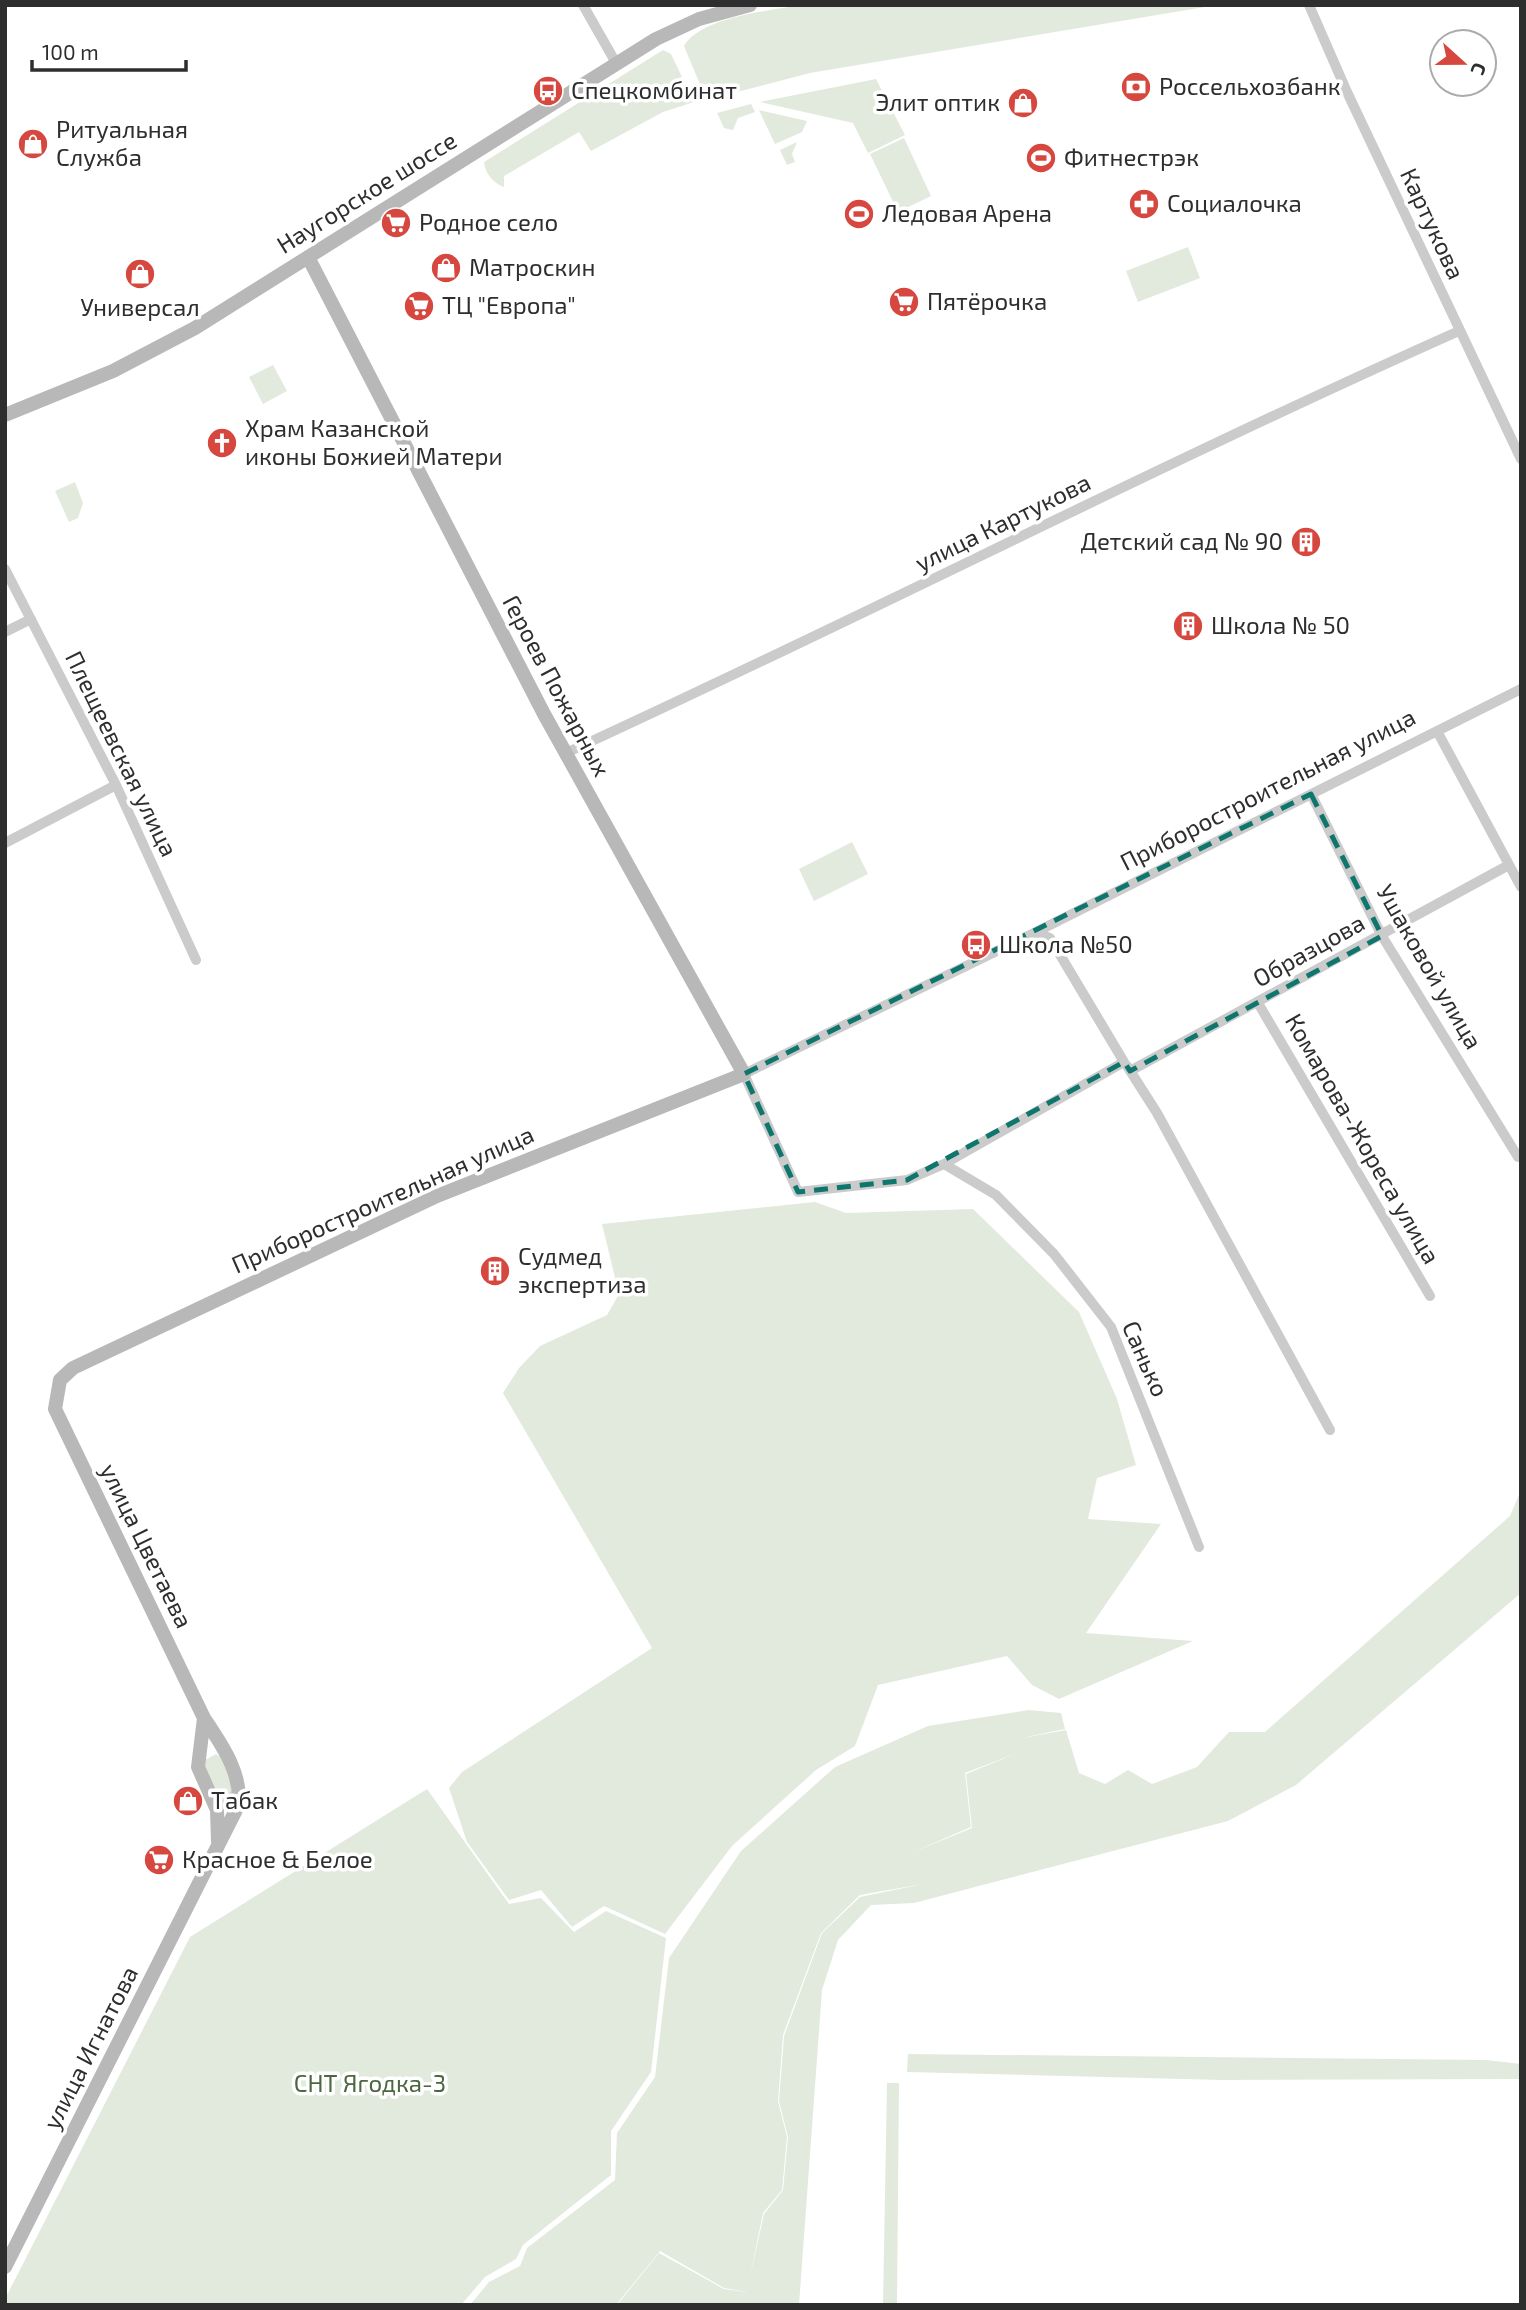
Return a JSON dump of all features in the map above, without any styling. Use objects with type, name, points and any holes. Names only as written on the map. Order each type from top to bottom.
[{"type":"main road","name":"Наугорское шоссе","points":[[5,415],[143,357],[670,31],[699,19],[750,5]]},
{"type":"main road","name":"Героев Пожарных","points":[[308,257],[566,753],[744,1074]]},
{"type":"main road","name":"Приборостроительная улица","points":[[56,1392],[60,1380],[73,1368],[397,1214],[744,1074]]},
{"type":"main road","name":"улица Цветаева","points":[[56,1392],[55,1409],[60,1421],[204,1718],[225,1751],[239,1790]]},
{"type":"main road","points":[[198,1758],[204,1718]]},
{"type":"main road","name":"улица Игнатова","points":[[198,1758],[198,1767],[217,1810],[217,1848]]},
{"type":"main road","name":"улица Игнатова","points":[[5,2267],[236,1813],[239,1790]]},
{"type":"street","points":[[583,5],[616,63]]},
{"type":"street","name":"Картукова","points":[[1309,5],[1521,459]]},
{"type":"street","name":"улица Картукова","points":[[566,753],[776,657],[1256,422],[1459,331]]},
{"type":"street","name":"Плещеевская улица","points":[[5,569],[116,785],[196,960]]},
{"type":"street","points":[[5,632],[31,619]]},
{"type":"street","name":"Приборостроительная улица","points":[[744,1074],[1521,689]]},
{"type":"street","points":[[1437,731],[1507,866],[1521,887]]},
{"type":"street","points":[[5,844],[116,785]]},
{"type":"street","name":"Ушаковой улица","points":[[1311,794],[1382,936],[1518,1157]]},
{"type":"street","name":"Образцова","points":[[1127,1067],[1258,1003],[1507,866]]},
{"type":"street","points":[[1035,932],[1050,938],[1157,1113],[1330,1430]]},
{"type":"street","name":"Комарова-Жореса улица","points":[[1258,1003],[1430,1296]]},
{"type":"street","points":[[744,1074],[797,1192],[907,1181],[1127,1067]]},
{"type":"street","name":"Санько","points":[[944,1164],[996,1195],[1054,1254],[1111,1327],[1199,1548]]},
{"type":"street","points":[[198,1758],[209,1747],[225,1751]]},
{"type":"street","points":[[211,1796],[220,1801],[229,1801],[239,1790]]},
{"type":"highlighted area","points":[[1311,794],[1382,936],[1130,1071],[1124,1062],[907,1180],[798,1192],[744,1074]]},
{"type":"green space","points":[[800,5],[1217,5],[810,73],[710,99],[704,94],[684,46],[693,36],[705,28],[736,17]]},
{"type":"green space","points":[[663,50],[671,54],[694,102],[663,112],[591,151],[579,132],[504,176],[504,187],[490,177],[484,162]]},
{"type":"green space","points":[[876,79],[905,135],[868,153],[853,123],[760,102]]},
{"type":"green space","points":[[751,104],[755,112],[738,118],[733,130],[724,128],[717,113]]},
{"type":"green space","points":[[759,110],[807,121],[802,132],[775,144]]},
{"type":"green space","points":[[904,138],[931,196],[898,212],[870,154]]},
{"type":"green space","points":[[797,142],[792,154],[795,162],[787,165],[780,150]]},
{"type":"green space","points":[[1188,247],[1200,278],[1138,302],[1126,271]]},
{"type":"green space","points":[[273,365],[287,391],[263,404],[249,377]]},
{"type":"green space","points":[[75,482],[83,503],[78,518],[69,522],[55,491]]},
{"type":"green space","points":[[852,842],[868,874],[814,901],[799,869]]},
{"type":"green space","points":[[815,1202],[846,1213],[973,1209],[1079,1312],[1117,1399],[1136,1465],[1097,1478],[1088,1519],[1161,1524],[1086,1633],[1193,1641],[1059,1699],[1032,1685],[1007,1656],[878,1685],[855,1746],[816,1770],[732,1846],[665,1934],[604,1906],[572,1927],[541,1890],[509,1900],[467,1842],[449,1788],[462,1772],[652,1648],[503,1393],[519,1368],[540,1346],[607,1315],[619,1294],[602,1224]]},
{"type":"green space","points":[[1521,1490],[1521,1593],[1296,1785],[1228,1821],[914,1903],[871,1905],[838,1940],[822,1990],[799,2305],[617,2305],[659,2253],[724,2289],[747,2292],[724,2288],[660,2251],[616,2305],[470,2305],[489,2282],[520,2266],[527,2248],[615,2180],[617,2133],[655,2077],[669,1958],[741,1851],[835,1767],[928,1726],[1029,1710],[1061,1713],[1065,1729],[1017,1739],[1066,1730],[1079,1773],[1105,1784],[1128,1770],[1152,1784],[1197,1767],[1229,1732],[1265,1732],[1510,1516]],"holes":[[[1017,1753],[966,1774],[972,1828],[911,1853],[971,1827],[965,1773]],[[923,1884],[860,1897],[822,1933],[784,2036],[779,2101],[788,2137],[783,2190],[764,2214],[750,2277],[763,2213],[782,2190],[787,2137],[778,2101],[783,2035],[821,1933],[860,1895]]]},
{"type":"green space","points":[[216,1754],[224,1759],[233,1788],[229,1795],[219,1796],[204,1769],[205,1760]]},
{"type":"green space","name":"СНТ Ягодка-3","points":[[427,1789],[509,1904],[541,1898],[574,1932],[606,1911],[666,1938],[651,2072],[611,2131],[611,2175],[523,2245],[516,2259],[485,2277],[461,2305],[5,2305],[5,2299],[190,1937]]},
{"type":"green space","points":[[908,2054],[1486,2060],[1521,2064],[1521,2079],[1223,2080],[907,2072]]},
{"type":"green space","points":[[887,2083],[899,2083],[897,2305],[883,2305]]},
{"type":"place","name":"Россельхозбанк","points":[[1136,87]]},
{"type":"place","name":"Спецкомбинат","points":[[548,91]]},
{"type":"place","name":"Элит оптик","points":[[1023,103]]},
{"type":"place","name":"Ритуальная Служба","points":[[33,144]]},
{"type":"place","name":"Фитнестрэк","points":[[1041,158]]},
{"type":"place","name":"Социалочка","points":[[1144,204]]},
{"type":"place","name":"Ледовая Арена","points":[[859,214]]},
{"type":"place","name":"Родное село","points":[[396,223]]},
{"type":"place","name":"Матроскин","points":[[446,268]]},
{"type":"place","name":"Универсал","points":[[140,274]]},
{"type":"place","name":"Пятёрочка","points":[[904,302]]},
{"type":"place","name":"ТЦ \"Европа\"","points":[[419,306]]},
{"type":"place","name":"Храм Казанской иконы Божией Матери","points":[[222,443]]},
{"type":"place","name":"Детский сад № 90","points":[[1306,542]]},
{"type":"place","name":"Школа № 50","points":[[1188,626]]},
{"type":"place","name":"Школа №50","points":[[976,945]]},
{"type":"place","name":"Судмед экспертиза","points":[[495,1271]]},
{"type":"place","name":"Табак","points":[[188,1801]]},
{"type":"place","name":"Красное & Белое","points":[[159,1860]]}]
